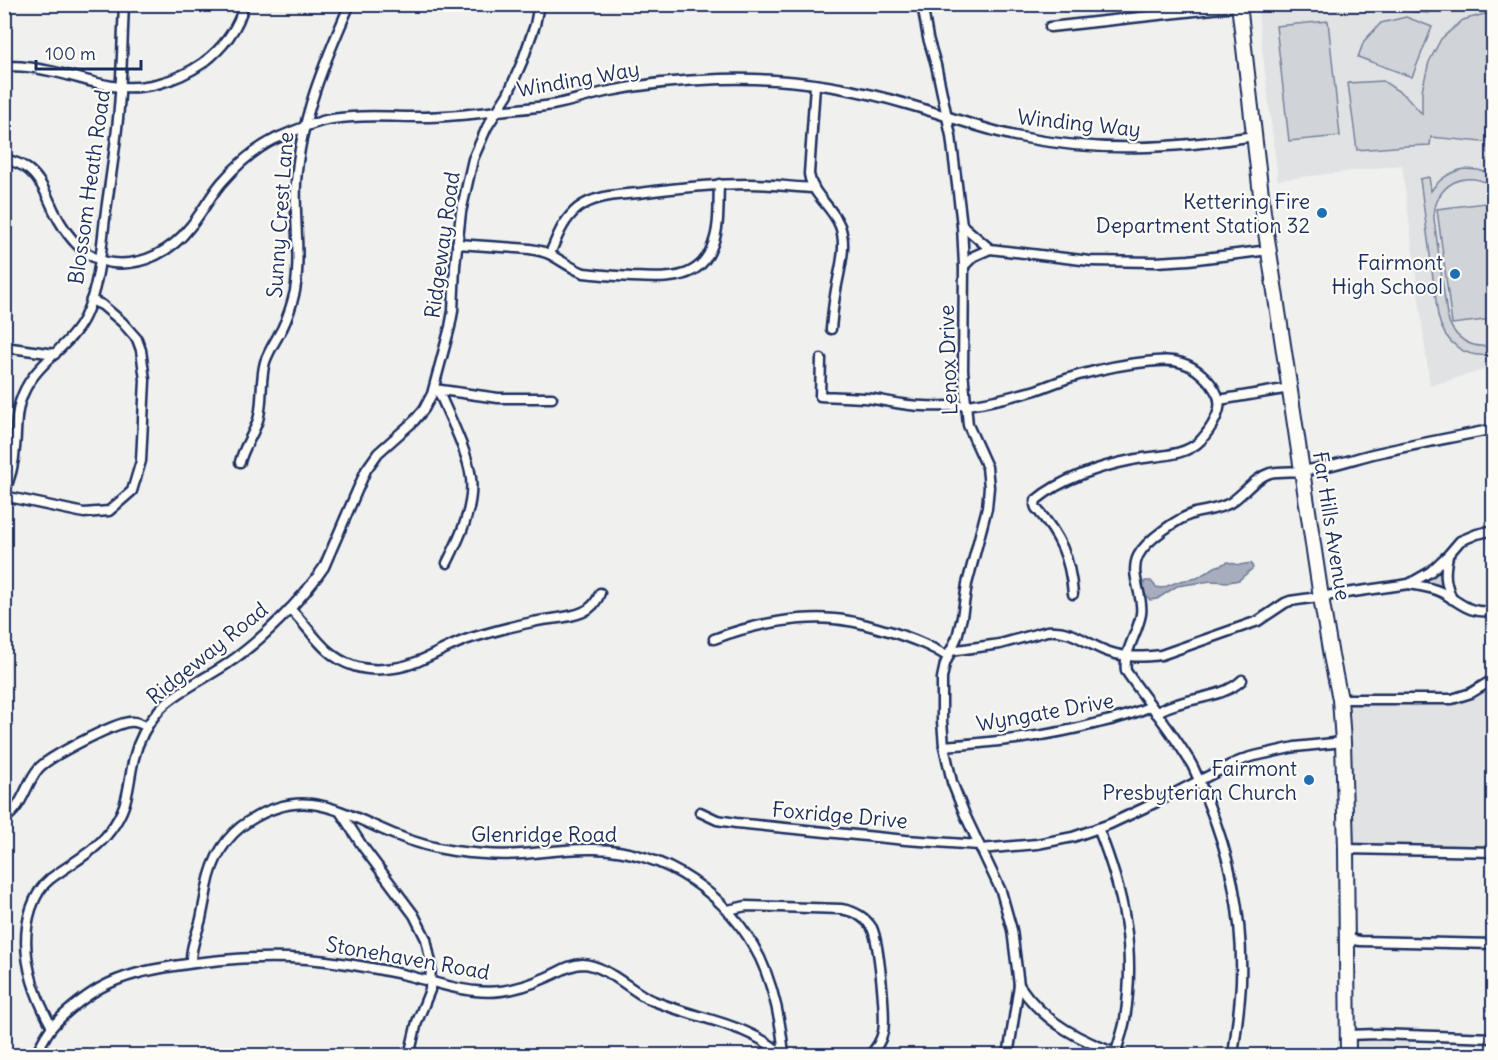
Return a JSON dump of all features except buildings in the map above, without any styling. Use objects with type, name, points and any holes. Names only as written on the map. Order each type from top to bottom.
[{"type":"main road","name":"Far Hills Avenue","points":[[1239,5],[1263,212],[1321,597],[1340,699],[1346,849],[1348,1056]]},
{"type":"street","name":"Blossom Heath Road","points":[[4,492],[13,468],[17,418],[22,395],[35,374],[76,333],[91,300],[100,260],[117,128],[124,4]]},
{"type":"street","points":[[4,67],[22,66],[42,69],[109,86],[137,87],[166,82],[195,68],[217,51],[227,40],[239,19],[244,4]]},
{"type":"street","name":"Sunny Crest Lane","points":[[240,462],[245,445],[258,421],[261,384],[266,361],[287,318],[295,291],[297,248],[295,197],[303,127],[324,65],[350,4]]},
{"type":"street","name":"Ridgeway Road","points":[[52,1027],[37,998],[27,959],[26,932],[33,902],[43,886],[101,842],[119,818],[129,792],[136,750],[147,727],[160,709],[231,662],[248,648],[290,609],[324,567],[366,470],[373,459],[424,409],[436,389],[453,311],[461,212],[473,159],[487,127],[508,94],[522,62],[536,25],[539,4]]},
{"type":"street","name":"Lenox Drive","points":[[922,4],[951,136],[962,225],[963,370],[968,425],[987,467],[990,487],[987,508],[967,584],[962,617],[942,682],[944,746],[947,764],[959,801],[997,883],[1012,930],[1019,985],[1008,1056]]},
{"type":"street","points":[[1050,27],[1239,5]]},
{"type":"street","name":"Winding Way","points":[[4,159],[23,166],[38,178],[62,226],[78,246],[100,260],[127,264],[148,259],[171,246],[190,228],[223,181],[264,145],[303,127],[343,118],[437,116],[498,111],[551,105],[643,85],[676,81],[742,79],[816,85],[881,97],[964,123],[1014,136],[1057,143],[1151,148],[1254,136]]},
{"type":"street","points":[[816,85],[809,174],[813,188],[833,212],[841,229],[843,241],[831,329]]},
{"type":"street","points":[[550,255],[564,223],[577,208],[599,198],[719,184],[813,188]]},
{"type":"street","points":[[457,244],[530,249],[550,255],[584,273],[670,278],[684,275],[707,259],[714,243],[719,184]]},
{"type":"street","points":[[962,225],[990,249]]},
{"type":"street","points":[[964,266],[974,256],[990,249],[1053,258],[1122,262],[1190,260],[1269,250]]},
{"type":"street","points":[[4,496],[84,513],[109,511],[132,491],[141,461],[144,380],[141,350],[137,339],[122,322],[102,305],[91,300]]},
{"type":"street","points":[[4,347],[55,354]]},
{"type":"street","points":[[821,359],[820,396],[854,397],[926,407],[966,405],[1010,397],[1109,367],[1161,361],[1173,361],[1191,366],[1207,380],[1217,393],[1219,408],[1201,440],[1194,446],[1179,452],[1132,459],[1087,473],[1067,481],[1039,498],[1035,503],[1036,508],[1056,532],[1062,544],[1073,584],[1073,594]]},
{"type":"street","points":[[1219,400],[1290,388]]},
{"type":"street","points":[[436,389],[498,398],[552,398]]},
{"type":"street","points":[[436,389],[460,444],[471,478],[466,519],[447,563]]},
{"type":"street","points":[[1233,1056],[1239,1010],[1242,957],[1238,906],[1220,831],[1199,780],[1182,749],[1125,668],[1140,618],[1141,599],[1135,567],[1137,559],[1142,550],[1175,522],[1196,513],[1224,506],[1264,476],[1272,473],[1303,471],[1352,461],[1376,453],[1494,429]]},
{"type":"street","points":[[1409,584],[1430,572],[1456,544],[1466,537],[1494,530]]},
{"type":"street","points":[[1448,555],[1445,571],[1447,586],[1453,599]]},
{"type":"street","points":[[714,639],[762,625],[809,619],[830,619],[859,623],[911,638],[949,654],[1047,631],[1056,631],[1076,635],[1108,652],[1127,657],[1148,657],[1173,651],[1258,621],[1285,603],[1409,584],[1433,589],[1477,612],[1494,611]]},
{"type":"street","points":[[290,609],[333,656],[354,666],[380,669],[413,663],[483,635],[531,622],[581,613],[594,606],[600,593]]},
{"type":"street","points":[[1340,699],[1452,699],[1471,693],[1494,679]]},
{"type":"street","name":"Wyngate Drive","points":[[944,746],[1009,741],[1082,728],[1230,689],[1242,680]]},
{"type":"street","points":[[4,819],[15,810],[21,801],[36,771],[52,758],[120,725],[133,722],[147,727]]},
{"type":"street","name":"Foxridge Drive","points":[[700,812],[717,820],[906,840],[980,847],[1037,844],[1057,841],[1098,828],[1161,800],[1230,765],[1274,751],[1343,742]]},
{"type":"street","name":"Glenridge Road","points":[[191,963],[192,950],[213,865],[235,832],[258,816],[283,805],[319,804],[409,840],[454,851],[501,855],[594,849],[630,853],[672,868],[705,890],[728,910],[754,947],[766,974],[779,1022],[784,1055]]},
{"type":"street","points":[[342,813],[363,848],[421,926],[429,950],[430,990],[417,1022],[409,1056]]},
{"type":"street","points":[[1019,985],[1034,1006],[1058,1025],[1118,1055],[1127,999],[1129,951],[1125,913],[1118,881],[1098,828]]},
{"type":"street","points":[[1346,849],[1494,852]]},
{"type":"street","points":[[728,910],[755,906],[841,909],[850,910],[866,920],[871,927],[877,946],[884,1017],[880,1042],[869,1056]]},
{"type":"street","points":[[1347,939],[1494,944]]},
{"type":"street","name":"Stonehaven Road","points":[[52,1027],[86,997],[111,982],[154,970],[232,958],[317,960],[375,969],[475,991],[504,991],[533,984],[575,965],[592,965],[646,997],[693,1015],[740,1029],[784,1055]]},
{"type":"street","points":[[35,1056],[52,1027]]},
{"type":"street","points":[[1348,1035],[1387,1034],[1494,1038]]},
{"type":"shaded area","name":"Fairmont High School","points":[[1257,5],[1493,5],[1493,367],[1430,386],[1402,165],[1278,180]]},
{"type":"shaded area","points":[[1377,5],[1429,5],[1428,13],[1377,9]]},
{"type":"shaded area","points":[[1494,13],[1493,143],[1431,137],[1430,145],[1357,150],[1348,83],[1383,81],[1406,96],[1422,114],[1422,90],[1429,62],[1441,39],[1463,20]]},
{"type":"shaded area","points":[[1406,17],[1432,27],[1412,77],[1358,57],[1364,41],[1381,23]]},
{"type":"shaded area","points":[[1328,21],[1340,136],[1289,141],[1276,26]]},
{"type":"shaded area","points":[[1464,169],[1492,174],[1493,187],[1483,181],[1462,179],[1445,189],[1435,207],[1434,219],[1447,315],[1458,336],[1477,346],[1493,345],[1493,354],[1465,352],[1445,334],[1438,316],[1420,179],[1429,177],[1431,191],[1445,177]]},
{"type":"shaded area","points":[[1493,202],[1493,319],[1452,324],[1437,209]]},
{"type":"shaded area","points":[[1440,572],[1443,589],[1423,583]]},
{"type":"shaded area","points":[[1493,679],[1493,852],[1346,849],[1340,699],[1446,700]]},
{"type":"shaded area","points":[[1348,1035],[1411,1035],[1410,1055],[1348,1055]]},
{"type":"water","points":[[1228,562],[1239,565],[1251,563],[1253,568],[1239,580],[1177,586],[1157,599],[1150,600],[1145,594],[1143,586],[1145,581],[1151,581],[1156,587],[1162,588],[1197,578]]},
{"type":"place","name":"Kettering Fire Department Station 32","points":[[1322,213]]},
{"type":"place","name":"Fairmont High School","points":[[1455,274]]},
{"type":"place","name":"Fairmont Presbyterian Church","points":[[1309,780]]}]
